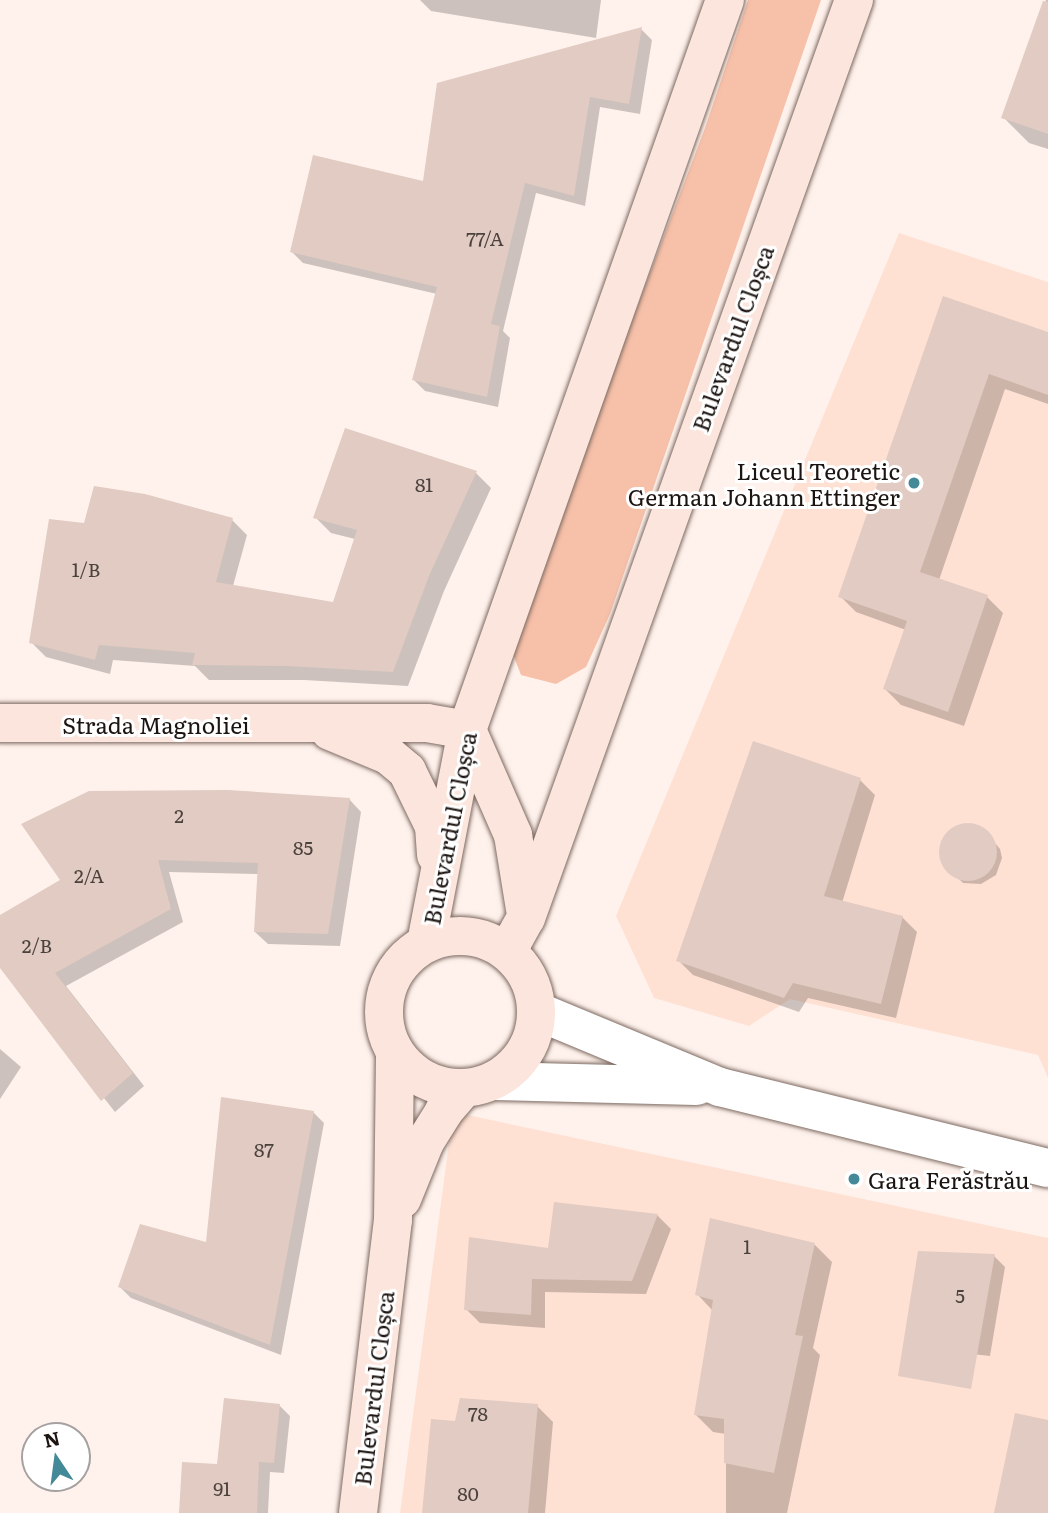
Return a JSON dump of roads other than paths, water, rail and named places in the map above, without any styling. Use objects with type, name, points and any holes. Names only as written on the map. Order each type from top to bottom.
[{"type":"main road","name":"Bulevardul Cloșca","points":[[426,943],[467,730],[725,0]]},
{"type":"main road","name":"Bulevardul Cloșca","points":[[393,1220],[425,1142],[444,1111],[479,1084],[512,1068],[526,1052],[534,1032],[536,992],[524,970],[517,934],[854,0]]},
{"type":"main road","name":"Strada Magnoliei","points":[[0,724],[427,723],[467,730]]},
{"type":"main road","name":"Strada Magnoliei","points":[[312,725],[362,742],[388,755],[407,771],[433,826],[438,872]]},
{"type":"main road","points":[[467,730],[513,835],[517,934]]},
{"type":"main road","name":"Bulevardul Cloșca","points":[[479,1084],[452,1089],[430,1083],[410,1071],[395,1054],[385,1030],[383,1004],[390,980],[405,958],[426,943],[452,936],[479,938],[517,934]]},
{"type":"main road","name":"Bulevardul Cloșca","points":[[358,1513],[393,1220],[395,1054]]},
{"type":"street","points":[[537,1011],[720,1087],[1048,1168]]},
{"type":"street","points":[[479,1084],[720,1087]]},
{"type":"place","name":"Liceul Teoretic German Johann Ettinger","points":[[914,483]]},
{"type":"place","name":"Gara Ferăstrău","points":[[854,1179]]}]
